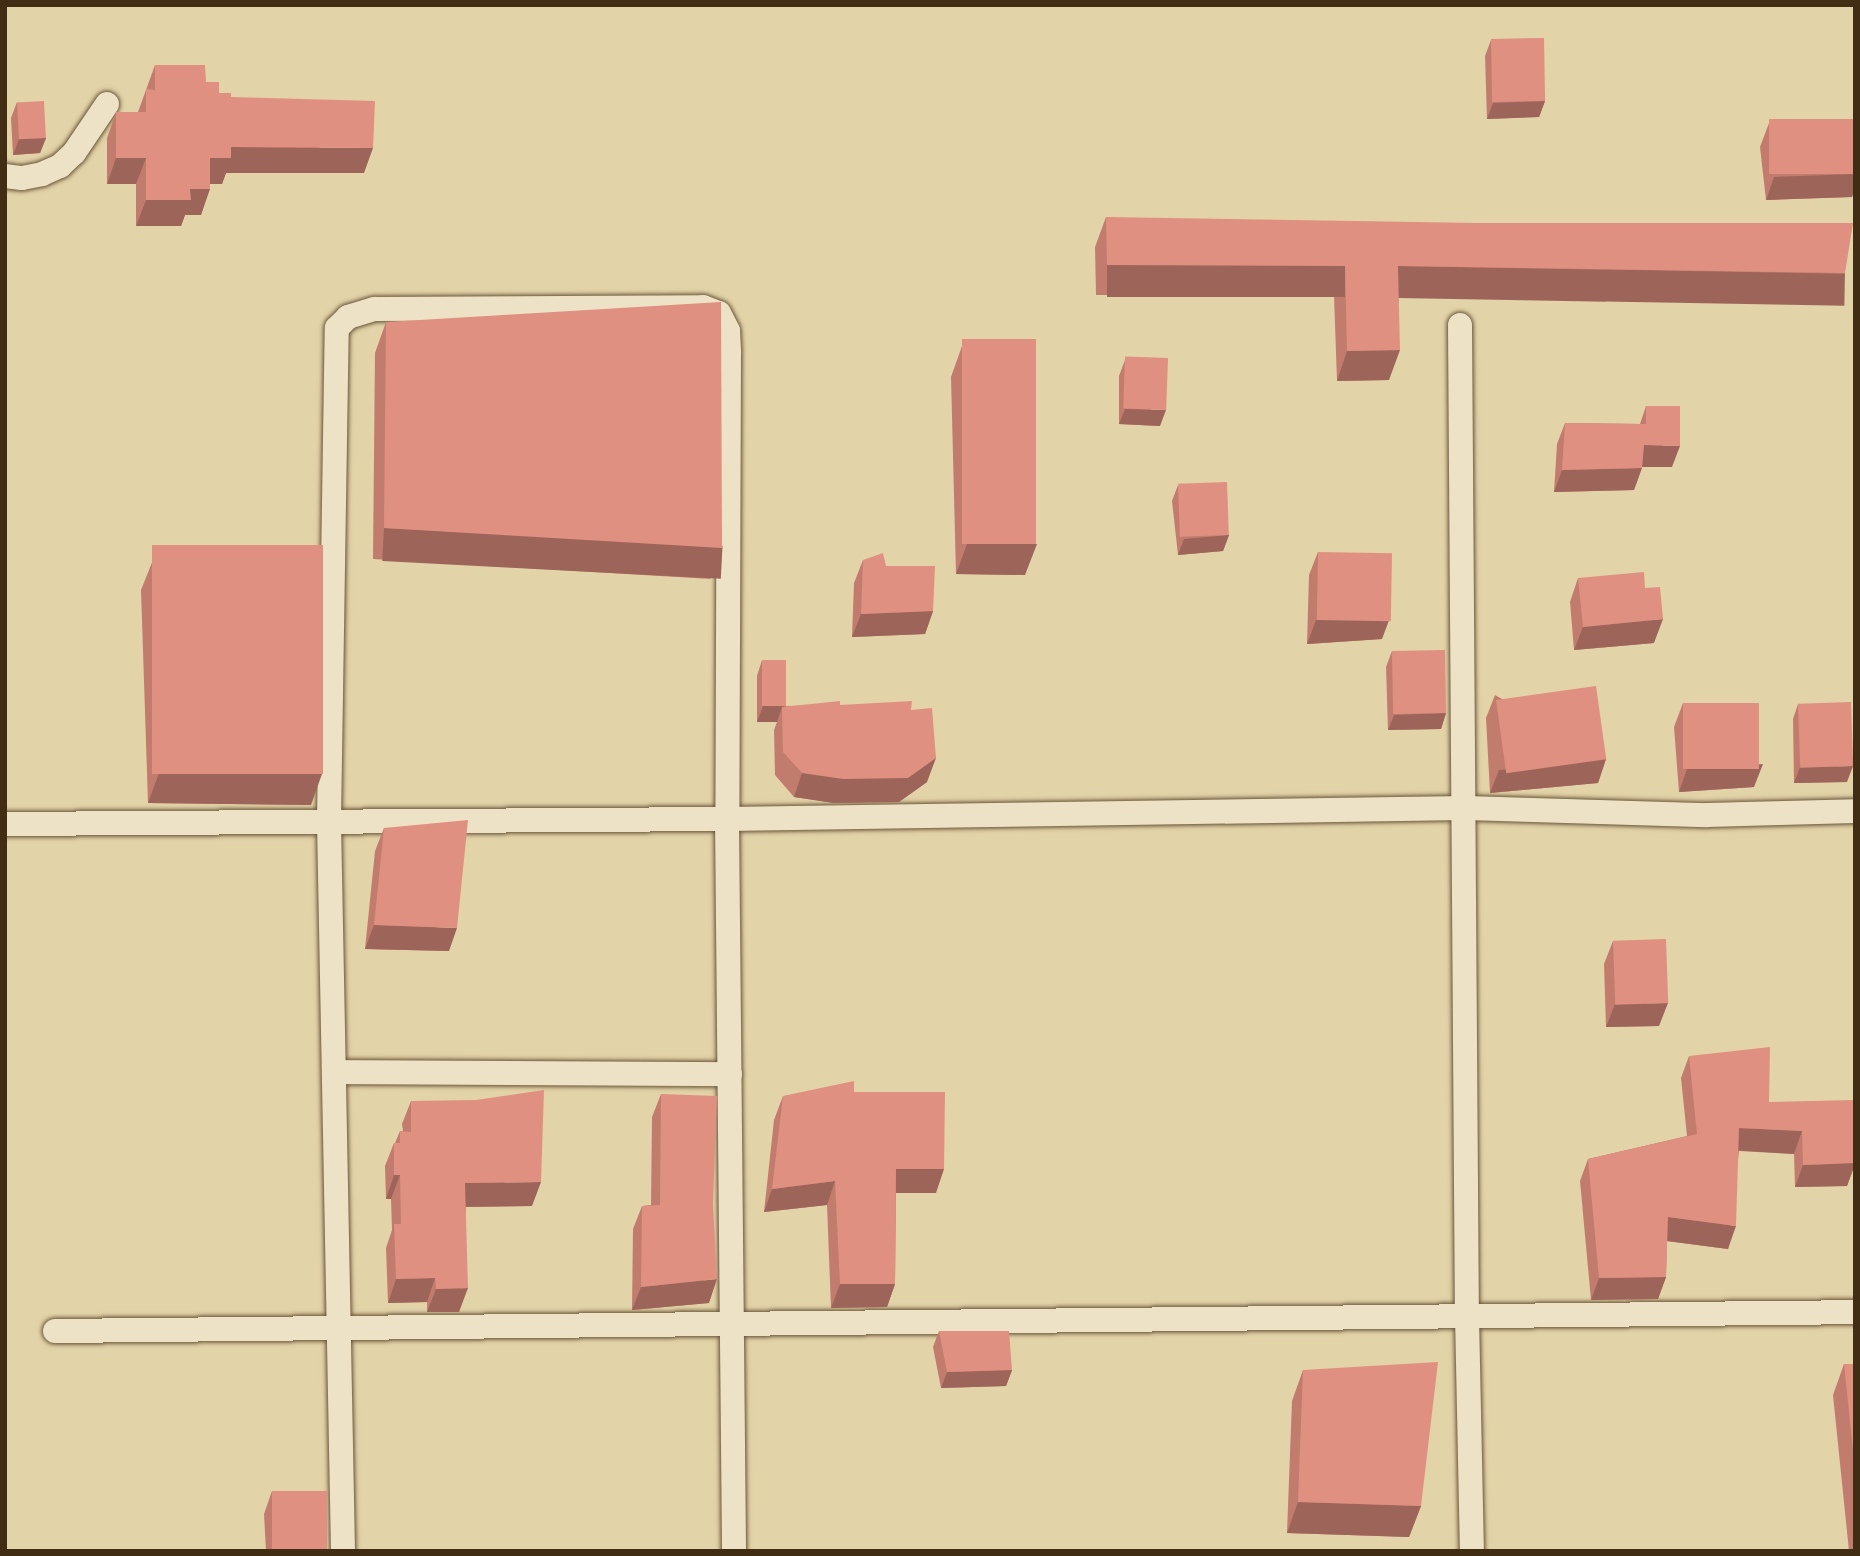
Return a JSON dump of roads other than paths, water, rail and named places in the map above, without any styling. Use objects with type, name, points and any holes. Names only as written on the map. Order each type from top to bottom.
[{"type":"street","points":[[5,176],[22,178],[42,174],[60,166],[74,153],[107,104]]},
{"type":"street","points":[[344,1551],[329,821],[337,328],[348,317],[375,309],[703,307],[719,313],[728,331],[729,353],[727,819],[734,1551]]},
{"type":"street","points":[[1460,325],[1466,808],[1467,1316],[1472,1551]]},
{"type":"street","points":[[5,824],[727,819],[1466,808],[1707,815],[1855,811]]},
{"type":"street","points":[[334,1072],[730,1074]]},
{"type":"street","points":[[55,1331],[1855,1312]]}]
